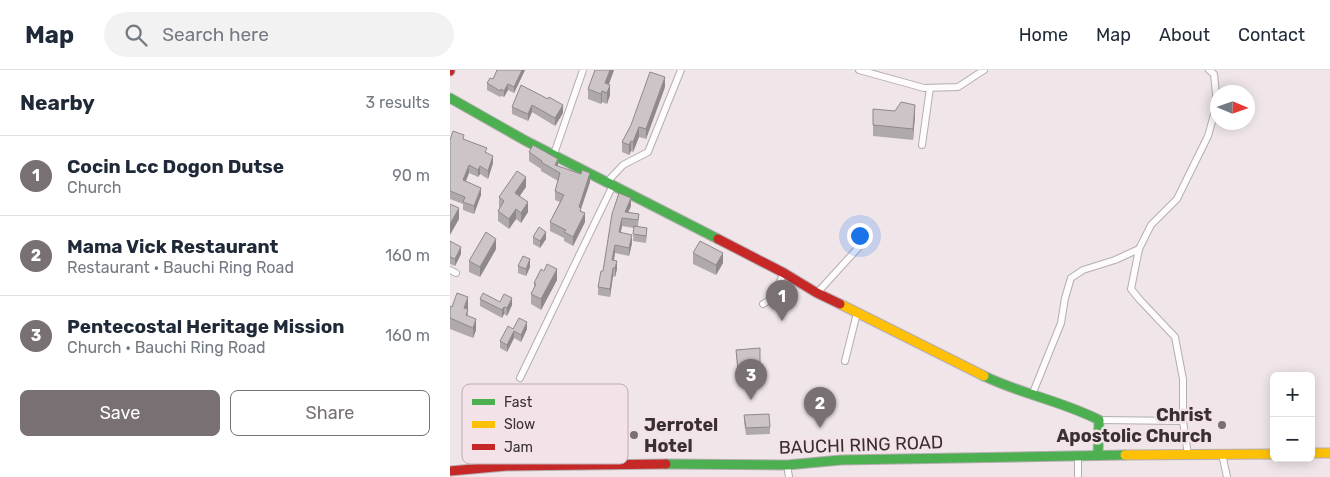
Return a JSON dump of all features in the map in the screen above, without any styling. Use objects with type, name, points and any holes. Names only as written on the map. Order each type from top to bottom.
[{"type":"main road","points":[[450,98],[526,141],[784,273],[817,293],[857,313],[1001,384],[1080,410],[1099,420],[1098,455]]},
{"type":"main road","points":[[1315,454],[1330,453]]},
{"type":"main road","name":"BAUCHI RING ROAD","points":[[450,471],[506,466],[645,464],[787,465],[842,460],[1078,455],[1270,454]]},
{"type":"street","points":[[554,154],[583,70]]},
{"type":"street","points":[[520,378],[610,183],[623,165],[648,152],[681,70]]},
{"type":"street","points":[[859,70],[924,88],[958,87],[984,70]]},
{"type":"street","points":[[1188,455],[1183,421],[1182,379],[1175,337],[1131,289],[1139,249],[1151,225],[1177,199],[1208,136],[1217,104],[1214,74],[1209,70]]},
{"type":"street","points":[[922,145],[930,88]]},
{"type":"street","points":[[817,293],[869,236]]},
{"type":"street","points":[[1032,395],[1062,323],[1064,298],[1071,278],[1084,270],[1115,260],[1139,249]]},
{"type":"street","points":[[763,304],[771,299],[784,273]]},
{"type":"street","points":[[845,361],[857,313]]},
{"type":"street","points":[[1099,420],[1183,421]]},
{"type":"street","points":[[1222,454],[1227,477]]},
{"type":"street","points":[[1078,455],[1078,477]]},
{"type":"street","points":[[787,465],[789,477]]},
{"type":"building","points":[[497,70],[522,70],[514,87],[508,84],[504,91],[501,89],[500,91],[487,83],[490,78],[493,79]]},
{"type":"building","points":[[595,70],[610,70],[605,83],[610,85],[607,93],[602,91],[601,94],[588,89]]},
{"type":"building","points":[[650,72],[665,77],[646,129],[639,127],[633,142],[631,141],[629,145],[622,142],[631,125]]},
{"type":"building","points":[[521,85],[563,105],[555,118],[532,105],[528,114],[512,107]]},
{"type":"building","points":[[901,102],[915,105],[913,129],[873,125],[873,109],[895,111]]},
{"type":"building","points":[[453,131],[464,135],[463,139],[487,148],[485,152],[493,156],[488,171],[480,166],[478,170],[469,165],[463,180],[481,188],[474,206],[463,202],[465,197],[450,191],[450,140]]},
{"type":"building","points":[[533,145],[558,159],[555,165],[581,174],[582,170],[590,173],[579,207],[581,208],[580,211],[585,213],[573,237],[564,232],[566,230],[550,222],[564,195],[555,191],[560,173],[541,162],[529,152]]},
{"type":"building","points":[[517,171],[526,177],[515,193],[528,202],[521,213],[516,209],[509,219],[498,211],[504,201],[499,197]]},
{"type":"building","points":[[619,193],[631,198],[625,212],[639,214],[638,220],[622,218],[619,232],[632,235],[629,248],[615,245],[612,260],[617,261],[615,268],[613,268],[610,289],[598,287],[601,271],[603,271],[612,214]]},
{"type":"building","points":[[450,204],[459,208],[450,224]]},
{"type":"building","points":[[634,226],[647,228],[646,236],[633,234]]},
{"type":"building","points":[[539,227],[546,232],[540,241],[533,237]]},
{"type":"building","points":[[486,232],[496,239],[480,267],[469,261]]},
{"type":"building","points":[[450,241],[461,247],[455,259],[450,257]]},
{"type":"building","points":[[700,241],[723,253],[716,265],[693,253]]},
{"type":"building","points":[[523,256],[530,259],[526,269],[518,266]]},
{"type":"building","points":[[547,264],[557,269],[541,299],[531,294],[541,269],[544,271]]},
{"type":"building","points":[[457,293],[468,297],[464,308],[468,309],[466,315],[476,319],[473,328],[450,318],[450,306],[452,307]]},
{"type":"building","points":[[483,293],[500,302],[504,294],[512,298],[507,308],[504,307],[502,310],[480,299]]},
{"type":"building","points":[[519,318],[527,322],[521,335],[514,331],[507,345],[500,341],[508,326],[513,329]]},
{"type":"building","points":[[760,348],[760,368],[738,370],[736,350]]},
{"type":"building","points":[[769,414],[770,427],[746,428],[744,415]]},
{"type":"traffic: fast","points":[[450,98],[526,141],[718,239]]},
{"type":"traffic: fast","points":[[984,376],[1012,388],[1085,413],[1099,420],[1098,455]]},
{"type":"traffic: fast","points":[[666,464],[787,465],[841,460],[1125,455]]},
{"type":"traffic: slow","points":[[840,304],[984,376]]},
{"type":"traffic: slow","points":[[1315,453],[1330,453]]},
{"type":"traffic: slow","points":[[1125,455],[1270,454]]},
{"type":"traffic: jam","points":[[718,239],[840,304]]},
{"type":"traffic: jam","points":[[450,471],[506,466],[666,464]]},
{"type":"place","name":"Cocin Lcc Dogon Dutse","points":[[782,321]]},
{"type":"place","name":"Pentecostal Heritage Mission","points":[[751,400]]},
{"type":"place","name":"Christ Apostolic Church","points":[[1222,425]]},
{"type":"place","name":"Mama Vick Restaurant","points":[[820,428]]},
{"type":"place","name":"Jerrotel Hotel","points":[[634,435]]}]
